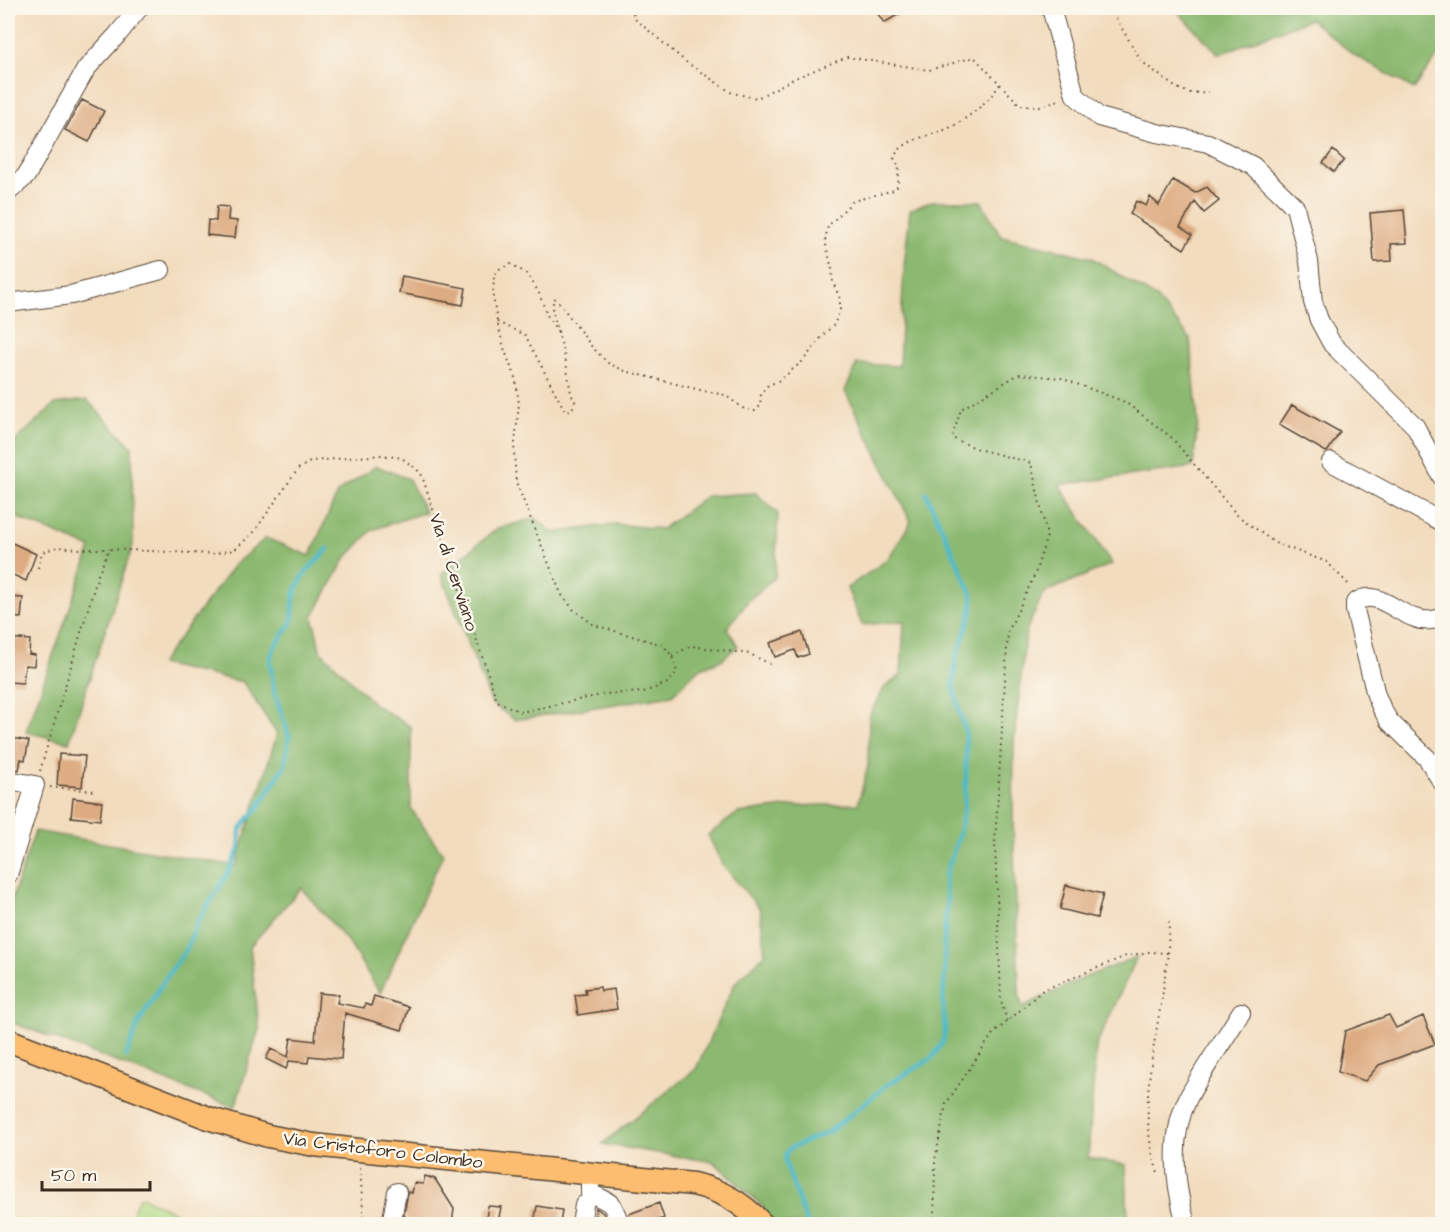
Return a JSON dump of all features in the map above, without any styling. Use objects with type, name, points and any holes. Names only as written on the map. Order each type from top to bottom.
[{"type":"main road","name":"Via Cristoforo Colombo","points":[[8,1040],[211,1119],[268,1136],[325,1146],[707,1187],[730,1197],[762,1224]]},
{"type":"street","points":[[8,192],[26,176],[86,69],[139,8]]},
{"type":"street","points":[[1051,8],[1075,95],[1099,117],[1157,134],[1208,143],[1252,166],[1295,207],[1309,261],[1313,302],[1319,320],[1332,344],[1415,426],[1443,477]]},
{"type":"street","points":[[8,303],[71,296],[161,270]]},
{"type":"street","points":[[1331,462],[1443,522]]},
{"type":"street","points":[[1443,618],[1429,621],[1414,618],[1371,596],[1355,603],[1376,695],[1382,709],[1389,721],[1427,758],[1443,782]]},
{"type":"street","points":[[8,780],[35,785],[8,875]]},
{"type":"street","points":[[1203,1224],[1185,1218],[1177,1182],[1176,1153],[1179,1126],[1187,1099],[1241,1012]]},
{"type":"street","points":[[590,1174],[590,1193],[609,1201],[620,1224]]},
{"type":"street","points":[[391,1224],[397,1192]]},
{"type":"street","points":[[581,1224],[584,1205]]},
{"type":"path","points":[[632,8],[635,19],[686,62],[732,93],[757,98],[795,78],[847,57],[929,70],[974,57],[1020,105],[1040,106],[1075,95]]},
{"type":"path","points":[[1110,8],[1141,60],[1175,87],[1189,93],[1208,92]]},
{"type":"path","points":[[497,322],[525,335],[565,411],[572,410],[575,401],[571,394],[566,362],[552,308],[554,298],[592,347],[608,363],[626,371],[725,395],[744,409],[755,411],[760,406],[761,394],[767,386],[780,380],[803,361],[834,325],[840,310],[840,299],[833,282],[825,241],[828,226],[853,201],[894,190],[898,186],[899,167],[894,158],[897,150],[954,126],[991,97],[1000,84]]},
{"type":"path","points":[[558,332],[527,274],[511,264],[499,268],[494,276],[493,297],[497,322],[518,388],[519,404],[514,452],[516,482],[561,594],[574,610],[594,625],[663,645],[672,656],[691,646],[750,654],[772,665]]},
{"type":"path","points":[[1007,1022],[1000,1000],[995,843],[1008,632],[1035,574],[1047,536],[1031,463],[978,449],[952,438],[962,409],[1019,374],[1060,378],[1125,402],[1171,437],[1237,515],[1275,543],[1327,562],[1362,598]]},
{"type":"path","name":"Via di Cerviano","points":[[109,549],[212,554],[234,550],[254,532],[298,469],[312,461],[382,455],[402,458],[421,472],[497,700],[521,712],[605,694],[644,692],[668,684],[677,672],[672,656]]},
{"type":"path","points":[[38,568],[42,552],[58,547],[109,549],[98,575],[35,785],[95,791]]},
{"type":"path","points":[[1162,1184],[1155,1165],[1148,1119],[1149,1070],[1161,1007],[1168,953],[1169,922]]},
{"type":"path","points":[[934,1224],[935,1160],[946,1104],[992,1035],[1043,990],[1126,956],[1149,952],[1168,953]]},
{"type":"path","points":[[360,1172],[364,1224]]},
{"type":"green space","points":[[1174,8],[1442,8],[1442,50],[1414,89],[1354,55],[1310,19],[1219,54]]},
{"type":"green space","points":[[932,201],[981,201],[1001,236],[1092,258],[1156,298],[1190,338],[1198,422],[1193,467],[1059,485],[1112,564],[1044,593],[1026,631],[1014,741],[1013,822],[1019,993],[1022,1007],[1088,976],[1137,957],[1096,1046],[1088,1158],[1126,1165],[1128,1224],[773,1224],[763,1207],[714,1162],[602,1144],[696,1069],[735,983],[765,954],[760,909],[722,864],[708,835],[738,813],[794,806],[858,804],[868,766],[869,716],[884,688],[901,675],[904,621],[862,625],[847,588],[888,559],[911,522],[845,391],[857,364],[899,366],[904,267],[910,210]]},
{"type":"green space","points":[[87,400],[132,447],[133,545],[69,742],[26,732],[91,548],[8,514],[8,448],[55,404]]},
{"type":"green space","points":[[376,466],[409,479],[425,512],[372,530],[345,559],[313,617],[320,650],[375,705],[411,727],[411,809],[443,854],[380,993],[349,943],[301,888],[250,946],[259,1029],[235,1107],[8,1021],[8,910],[35,831],[236,866],[277,734],[243,682],[160,664],[235,564],[266,538],[310,556],[338,492]]},
{"type":"green space","points":[[756,493],[778,514],[775,577],[749,600],[727,628],[738,646],[721,660],[699,669],[672,695],[515,720],[492,704],[441,574],[497,529],[536,518],[553,533],[615,524],[662,529],[706,496]]},
{"type":"green space","points":[[140,1196],[191,1220],[189,1224],[127,1223]]},
{"type":"building","points":[[874,8],[909,8],[884,23]]},
{"type":"building","points":[[82,100],[104,111],[89,142],[65,130]]},
{"type":"building","points":[[1333,150],[1344,160],[1334,172],[1323,163]]},
{"type":"building","points":[[1173,180],[1195,193],[1207,187],[1219,201],[1204,213],[1195,202],[1180,227],[1192,235],[1184,249],[1130,214],[1136,201],[1146,206],[1150,197],[1159,205]]},
{"type":"building","points":[[217,206],[229,207],[228,220],[237,221],[235,238],[207,235],[208,220],[216,221]]},
{"type":"building","points":[[1404,210],[1407,243],[1391,244],[1392,261],[1374,262],[1370,213]]},
{"type":"building","points":[[402,276],[466,288],[463,305],[399,293]]},
{"type":"building","points":[[1292,405],[1340,432],[1328,451],[1326,452],[1279,425]]},
{"type":"building","points":[[8,541],[36,554],[26,581],[11,574],[8,567]]},
{"type":"building","points":[[8,597],[23,598],[21,618],[8,617]]},
{"type":"building","points":[[802,632],[809,654],[798,658],[795,650],[775,657],[770,643]]},
{"type":"building","points":[[8,638],[30,640],[29,654],[35,655],[34,666],[25,665],[23,683],[8,682]]},
{"type":"building","points":[[11,738],[29,741],[25,760],[21,759],[19,770],[8,768],[8,746]]},
{"type":"building","points":[[59,754],[85,756],[82,787],[57,785]]},
{"type":"building","points":[[73,798],[102,802],[100,820],[71,817]]},
{"type":"building","points":[[1066,885],[1103,894],[1097,918],[1060,909]]},
{"type":"building","points":[[600,987],[601,991],[614,989],[617,1009],[578,1015],[575,995],[586,994],[585,989]]},
{"type":"building","points":[[319,993],[339,995],[337,1003],[364,1008],[365,1004],[371,1006],[374,996],[409,1007],[402,1030],[345,1013],[341,1059],[309,1056],[308,1063],[289,1061],[286,1069],[266,1059],[271,1049],[288,1057],[291,1038],[315,1041]]},
{"type":"building","points":[[1389,1015],[1396,1028],[1423,1016],[1435,1044],[1379,1065],[1365,1081],[1338,1072],[1345,1031]]},
{"type":"building","points":[[425,1176],[435,1179],[454,1209],[452,1224],[421,1224],[409,1221],[404,1215],[408,1192],[412,1193],[414,1183],[423,1184]]},
{"type":"building","points":[[659,1203],[664,1218],[648,1224],[633,1224],[629,1214]]},
{"type":"building","points":[[488,1206],[501,1207],[499,1217],[504,1224],[485,1224]]},
{"type":"building","points":[[537,1206],[562,1210],[560,1224],[534,1224]]},
{"type":"building","points":[[596,1208],[603,1213],[608,1224],[594,1224]]},
{"type":"waterway","points":[[807,1224],[785,1162],[789,1149],[830,1131],[887,1085],[931,1059],[943,1042],[945,1031],[943,1001],[947,901],[945,877],[964,811],[966,778],[966,735],[953,686],[956,659],[970,618],[973,601],[926,493]]},
{"type":"waterway","points":[[126,1056],[139,1022],[186,950],[198,921],[228,873],[239,849],[240,831],[258,808],[285,765],[289,737],[274,691],[270,659],[275,646],[292,622],[297,587],[306,572],[328,549]]}]
